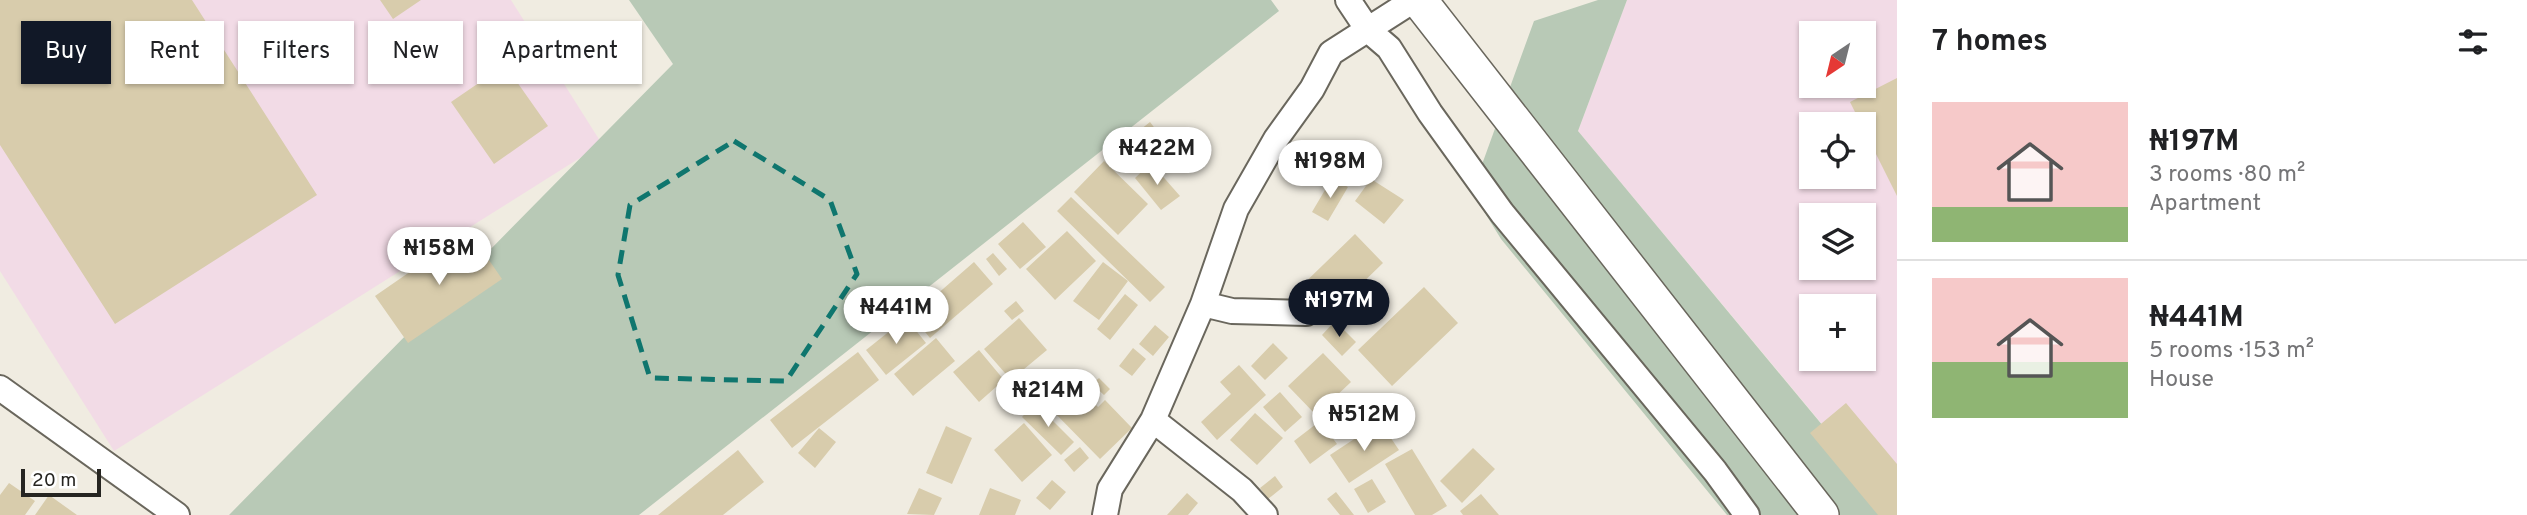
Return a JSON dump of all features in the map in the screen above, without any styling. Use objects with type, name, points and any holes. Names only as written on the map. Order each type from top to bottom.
[{"type":"street","points":[[1348,0],[1368,30],[1389,48],[1430,113],[1502,213],[1715,471],[1747,515]]},
{"type":"street","points":[[1105,515],[1111,489],[1153,420],[1203,304],[1236,209],[1276,139],[1312,89],[1331,53],[1416,0],[1821,515]]},
{"type":"street","points":[[1203,304],[1232,311],[1306,313]]},
{"type":"street","points":[[0,387],[177,515]]},
{"type":"street","points":[[1153,420],[1242,490],[1265,515]]},
{"type":"highlighted area","points":[[734,141],[830,200],[857,274],[786,381],[650,378],[618,275],[630,205]]},
{"type":"shaded area","points":[[0,0],[511,0],[524,21],[477,21],[477,84],[564,84],[602,144],[114,451],[0,271]]},
{"type":"shaded area","points":[[1627,0],[1897,0],[1897,514],[1578,131]]},
{"type":"green space","points":[[629,0],[1271,0],[1279,11],[639,515],[229,515],[673,64]]},
{"type":"green space","points":[[1598,0],[1627,0],[1578,131],[1897,515],[1727,515],[1501,239],[1472,192],[1534,21]]},
{"type":"building","points":[[0,0],[192,0],[205,21],[125,21],[125,84],[224,84],[224,50],[238,72],[238,84],[246,84],[317,195],[115,324],[0,145]]},
{"type":"building","points":[[380,0],[421,0],[393,19]]},
{"type":"building","points":[[1897,78],[1897,196],[1876,154],[1876,112],[1855,112],[1850,102],[1858,98],[1876,98],[1876,89]]},
{"type":"building","points":[[477,84],[518,84],[548,126],[494,164],[451,102]]},
{"type":"building","points":[[1150,122],[1170,148],[1152,163],[1131,137]]},
{"type":"building","points":[[1104,161],[1148,204],[1118,235],[1074,192]]},
{"type":"building","points":[[1151,163],[1180,196],[1161,210],[1135,178]]},
{"type":"building","points":[[1332,178],[1348,187],[1328,221],[1312,212]]},
{"type":"building","points":[[1371,179],[1404,200],[1384,224],[1355,201]]},
{"type":"building","points":[[1071,197],[1165,287],[1150,302],[1057,211]]},
{"type":"building","points":[[1023,222],[1046,247],[1020,269],[998,244]]},
{"type":"building","points":[[469,231],[502,279],[408,343],[375,296]]},
{"type":"building","points":[[1067,231],[1096,261],[1055,300],[1026,269]]},
{"type":"building","points":[[1355,234],[1383,263],[1320,324],[1292,295]]},
{"type":"building","points":[[993,253],[1007,269],[999,276],[986,259]]},
{"type":"building","points":[[974,262],[993,284],[930,338],[912,316]]},
{"type":"building","points":[[1103,262],[1128,281],[1099,320],[1073,301]]},
{"type":"building","points":[[1424,287],[1458,323],[1392,386],[1358,350]]},
{"type":"building","points":[[1125,294],[1138,305],[1110,340],[1097,329]]},
{"type":"building","points":[[1016,301],[1024,311],[1012,320],[1004,311]]},
{"type":"building","points":[[906,318],[926,343],[886,375],[866,350]]},
{"type":"building","points":[[1019,318],[1047,350],[1011,380],[984,349]]},
{"type":"building","points":[[1335,321],[1356,342],[1342,356],[1322,335]]},
{"type":"building","points":[[1155,325],[1169,337],[1153,356],[1139,344]]},
{"type":"building","points":[[936,338],[955,361],[913,396],[894,374]]},
{"type":"building","points":[[1273,343],[1288,358],[1265,380],[1251,366]]},
{"type":"building","points":[[1133,348],[1146,359],[1132,376],[1119,366]]},
{"type":"building","points":[[979,350],[1004,380],[979,402],[953,372]]},
{"type":"building","points":[[858,352],[879,380],[792,448],[770,420]]},
{"type":"building","points":[[1323,353],[1351,382],[1316,415],[1288,386]]},
{"type":"building","points":[[1239,365],[1266,395],[1217,440],[1201,422],[1231,394],[1220,382]]},
{"type":"building","points":[[1099,378],[1110,389],[1104,395],[1092,384]]},
{"type":"building","points":[[1072,381],[1098,407],[1105,400],[1132,428],[1100,459],[1047,405]]},
{"type":"building","points":[[1280,392],[1302,417],[1285,432],[1263,407]]},
{"type":"building","points":[[1035,403],[1074,442],[1061,455],[1022,417]]},
{"type":"building","points":[[1846,403],[1897,464],[1897,515],[1878,515],[1810,433]]},
{"type":"building","points":[[1255,413],[1283,438],[1257,465],[1230,440]]},
{"type":"building","points":[[1320,421],[1337,444],[1310,464],[1294,441]]},
{"type":"building","points":[[1380,422],[1399,450],[1349,483],[1330,455]]},
{"type":"building","points":[[1024,423],[1052,455],[1022,482],[994,450]]},
{"type":"building","points":[[946,426],[972,438],[952,484],[926,473]]},
{"type":"building","points":[[819,428],[836,442],[815,468],[798,453]]},
{"type":"building","points":[[1080,447],[1089,458],[1074,472],[1064,460]]},
{"type":"building","points":[[1473,448],[1495,469],[1462,503],[1440,481]]},
{"type":"building","points":[[1412,449],[1447,506],[1432,515],[1415,515],[1385,464]]},
{"type":"building","points":[[738,450],[764,482],[723,515],[658,515]]},
{"type":"building","points":[[1275,476],[1283,487],[1268,499],[1260,488]]},
{"type":"building","points":[[1372,479],[1386,502],[1368,513],[1354,489]]},
{"type":"building","points":[[1052,480],[1066,492],[1050,510],[1036,498]]},
{"type":"building","points":[[9,483],[35,501],[25,515],[0,515],[0,495]]},
{"type":"building","points":[[919,488],[942,498],[934,515],[907,514]]},
{"type":"building","points":[[990,488],[1021,500],[1015,515],[979,515]]},
{"type":"building","points":[[1336,492],[1354,515],[1340,515],[1327,499]]},
{"type":"building","points":[[1187,493],[1198,503],[1188,515],[1167,515]]},
{"type":"building","points":[[1481,494],[1499,515],[1463,515],[1460,511]]},
{"type":"building","points":[[49,495],[77,515],[35,515]]}]
